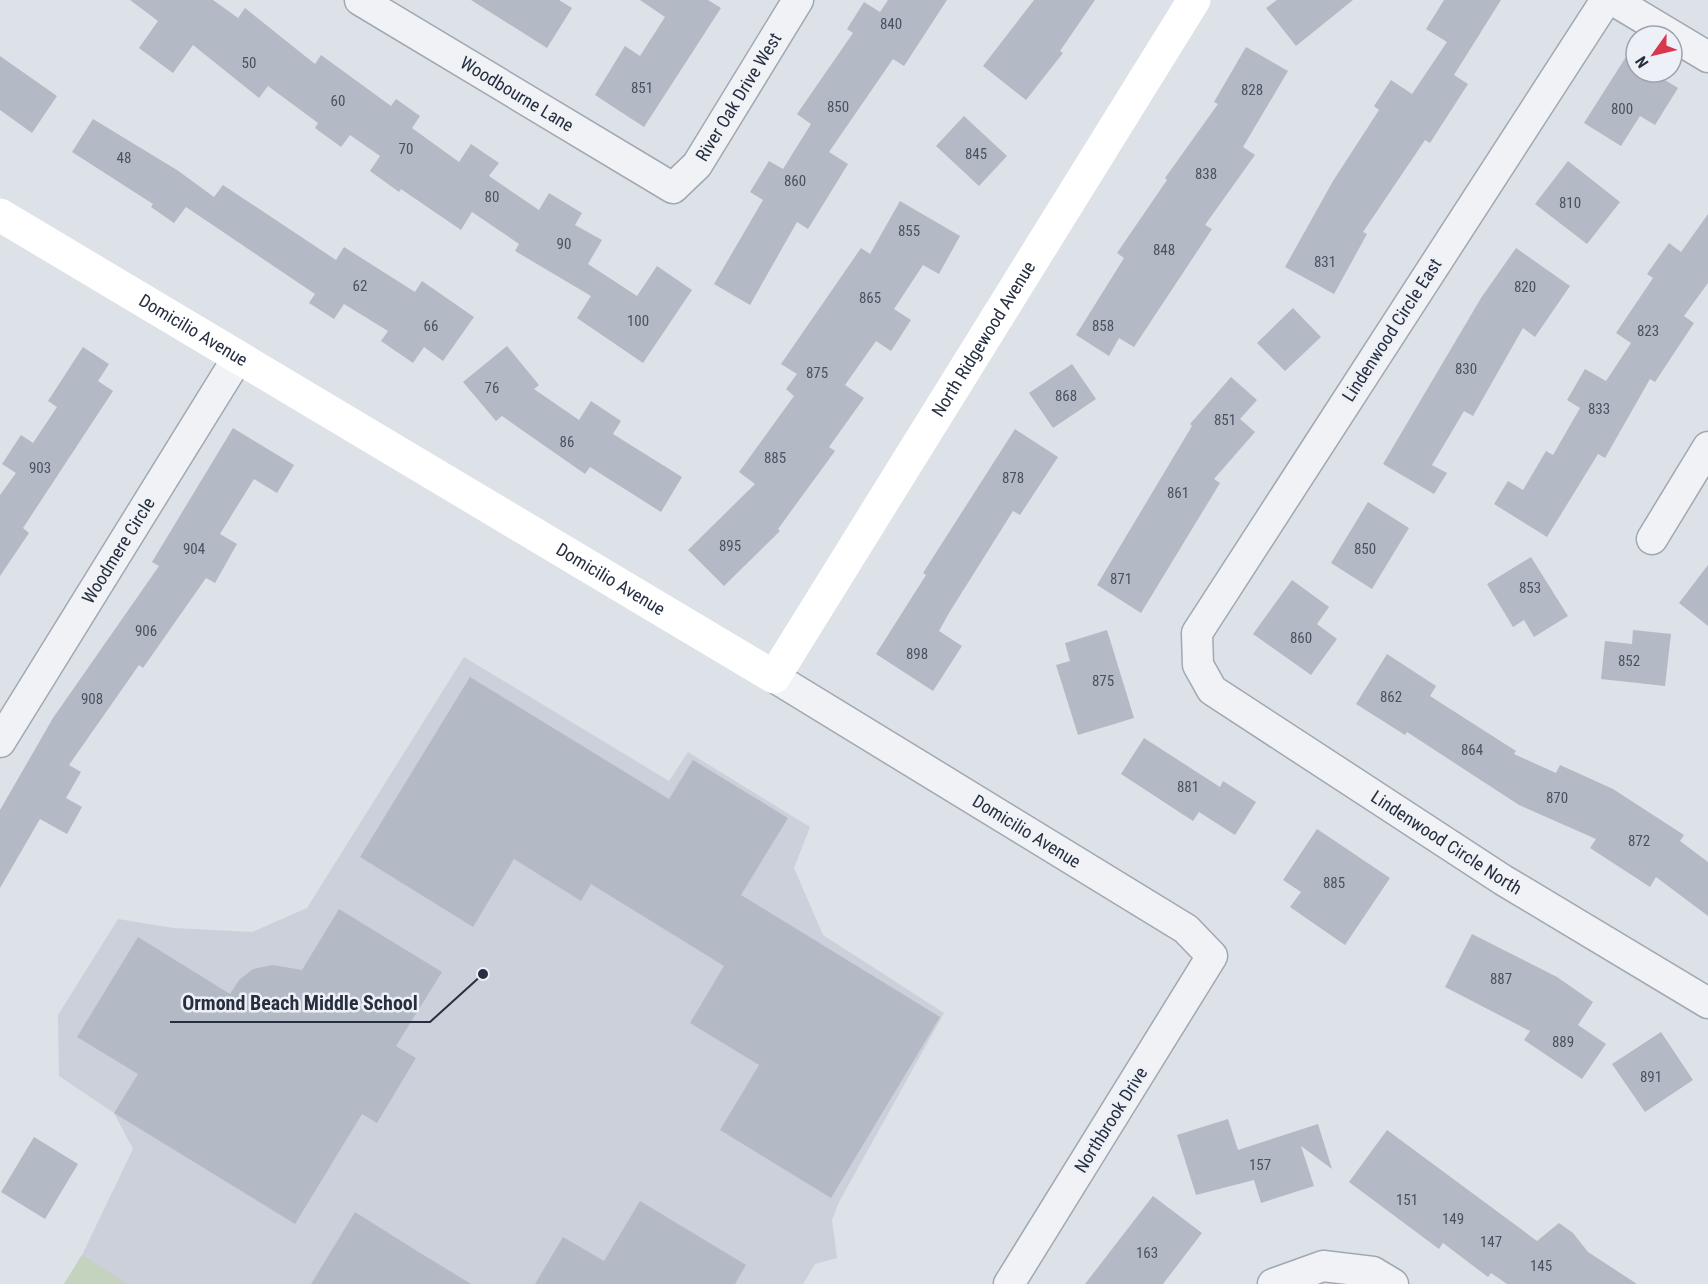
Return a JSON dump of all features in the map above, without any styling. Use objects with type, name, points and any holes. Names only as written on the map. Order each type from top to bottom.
[{"type":"street","name":"River Oak Drive West","points":[[673,188],[697,165],[798,0]]},
{"type":"street","name":"North Ridgewood Avenue","points":[[774,677],[1194,0]]},
{"type":"street","name":"Lindenwood Circle East","points":[[1198,665],[1197,633],[1606,0]]},
{"type":"street","points":[[1613,0],[1708,57]]},
{"type":"street","name":"Woodbourne Lane","points":[[376,4],[673,188]]},
{"type":"street","name":"Domicilio Avenue","points":[[0,215],[237,359],[774,677],[1186,929],[1212,956]]},
{"type":"street","name":"Woodmere Circle","points":[[0,742],[237,359]]},
{"type":"street","points":[[1652,539],[1708,447]]},
{"type":"street","name":"Lindenwood Circle North","points":[[1198,665],[1212,690],[1503,880],[1708,1003]]},
{"type":"street","name":"Northbrook Drive","points":[[1009,1284],[1212,956]]},
{"type":"street","points":[[1273,1284],[1323,1266],[1373,1272],[1393,1284]]},
{"type":"shaded area","points":[[464,657],[669,781],[688,752],[810,827],[794,868],[823,935],[944,1013],[839,1202],[832,1220],[837,1258],[815,1264],[803,1284],[64,1284],[82,1255],[133,1149],[114,1113],[59,1076],[58,1015],[118,919],[173,928],[252,932],[307,908]]},
{"type":"green space","points":[[82,1255],[127,1284],[64,1284]]},
{"type":"building","points":[[130,0],[213,0],[238,18],[245,8],[315,64],[321,55],[391,106],[396,99],[420,116],[412,128],[459,162],[471,144],[499,163],[489,176],[539,210],[549,193],[582,213],[575,225],[602,240],[588,264],[637,296],[657,266],[692,290],[643,363],[577,318],[591,296],[515,251],[519,244],[472,212],[461,230],[401,189],[399,192],[370,171],[380,156],[350,135],[341,147],[315,128],[318,123],[268,86],[259,98],[193,45],[173,73],[139,48],[158,21]]},
{"type":"building","points":[[471,0],[559,0],[572,8],[547,48]]},
{"type":"building","points":[[640,0],[708,0],[721,8],[644,127],[595,95],[625,46],[640,56],[665,17]]},
{"type":"building","points":[[888,0],[947,0],[904,66],[893,59],[829,152],[848,164],[808,229],[797,222],[750,305],[714,284],[763,200],[750,192],[769,161],[783,169],[811,124],[797,114],[853,33],[847,29],[864,2],[880,12]]},
{"type":"building","points":[[1034,0],[1095,0],[1060,51],[1063,53],[1026,100],[983,66]]},
{"type":"building","points":[[1277,0],[1353,0],[1296,46],[1266,8]]},
{"type":"building","points":[[1444,0],[1501,0],[1454,75],[1468,84],[1430,143],[1425,140],[1363,232],[1367,234],[1334,294],[1285,267],[1333,181],[1379,110],[1374,106],[1391,80],[1412,94],[1447,42],[1426,29]]},
{"type":"building","points":[[1246,47],[1288,71],[1243,147],[1255,155],[1205,225],[1212,229],[1134,347],[1119,338],[1109,356],[1076,335],[1124,258],[1117,253],[1167,180],[1165,178],[1218,104],[1214,102]]},
{"type":"building","points":[[0,56],[57,96],[32,133],[0,110]]},
{"type":"building","points":[[1624,60],[1624,84],[1672,84],[1678,88],[1655,125],[1640,116],[1621,146],[1584,123]]},
{"type":"building","points":[[964,116],[1007,156],[979,186],[936,146]]},
{"type":"building","points":[[93,119],[177,170],[214,197],[223,185],[336,260],[344,247],[415,292],[422,281],[474,317],[443,361],[424,347],[413,363],[381,341],[388,331],[344,304],[334,319],[309,303],[315,294],[186,207],[174,223],[151,207],[153,204],[72,152]]},
{"type":"building","points":[[1568,161],[1620,202],[1587,244],[1535,204]]},
{"type":"building","points":[[900,201],[960,236],[939,274],[923,265],[894,309],[911,320],[891,351],[876,341],[845,385],[864,398],[829,447],[835,451],[778,529],[780,531],[724,586],[688,550],[755,484],[739,472],[794,396],[786,389],[797,374],[781,364],[861,248],[870,254]]},
{"type":"building","points":[[1708,214],[1708,283],[1684,316],[1694,323],[1655,382],[1650,379],[1605,458],[1598,454],[1547,537],[1494,504],[1508,481],[1523,490],[1546,451],[1553,455],[1580,408],[1567,400],[1585,369],[1606,381],[1631,343],[1616,333],[1653,278],[1647,274],[1669,243],[1681,252]]},
{"type":"building","points":[[1516,248],[1570,286],[1535,337],[1523,328],[1473,416],[1464,411],[1432,465],[1447,473],[1434,494],[1383,464],[1481,298]]},
{"type":"building","points":[[1293,308],[1321,337],[1285,371],[1257,343]]},
{"type":"building","points":[[507,346],[539,385],[534,389],[579,420],[591,401],[621,421],[613,434],[682,477],[661,512],[590,467],[585,474],[502,416],[496,421],[463,382]]},
{"type":"building","points":[[83,347],[109,364],[98,381],[113,391],[23,528],[29,533],[0,576],[0,495],[16,473],[2,464],[21,435],[33,443],[57,407],[48,401]]},
{"type":"building","points":[[1072,364],[1096,399],[1053,428],[1029,393]]},
{"type":"building","points":[[1231,377],[1257,400],[1240,419],[1255,432],[1214,479],[1220,483],[1141,613],[1097,585],[1192,426],[1190,424]]},
{"type":"building","points":[[233,428],[294,465],[277,493],[254,479],[220,534],[237,544],[215,583],[206,578],[143,668],[139,665],[69,765],[81,772],[66,798],[82,807],[67,834],[40,819],[0,888],[0,810],[53,718],[159,566],[152,562]]},
{"type":"building","points":[[1015,429],[1058,457],[1020,515],[1013,511],[939,631],[962,646],[933,691],[876,654],[926,575],[923,573]]},
{"type":"building","points":[[1368,502],[1409,528],[1372,589],[1331,563]]},
{"type":"building","points":[[1531,557],[1568,616],[1534,637],[1524,620],[1513,627],[1487,584]]},
{"type":"building","points":[[1708,565],[1708,626],[1679,603]]},
{"type":"building","points":[[1292,580],[1329,607],[1317,624],[1337,639],[1311,675],[1253,634]]},
{"type":"building","points":[[1107,630],[1134,718],[1078,735],[1056,665],[1070,661],[1065,643]]},
{"type":"building","points":[[1633,630],[1671,634],[1665,686],[1601,679],[1605,641],[1632,644]]},
{"type":"building","points":[[1387,654],[1436,686],[1430,696],[1516,751],[1514,754],[1556,773],[1560,765],[1613,789],[1684,835],[1680,841],[1708,862],[1708,916],[1656,877],[1650,887],[1590,848],[1596,839],[1519,805],[1407,732],[1405,735],[1356,704]]},
{"type":"building","points":[[470,677],[669,799],[693,760],[788,818],[741,895],[940,1017],[831,1198],[720,1130],[759,1065],[690,1023],[724,966],[591,884],[581,901],[514,859],[473,927],[360,857]]},
{"type":"building","points":[[1144,738],[1220,787],[1223,781],[1256,802],[1235,835],[1199,812],[1193,821],[1121,774]]},
{"type":"building","points":[[1317,829],[1390,878],[1345,945],[1290,907],[1301,892],[1283,880]]},
{"type":"building","points":[[339,909],[442,972],[396,1046],[416,1058],[377,1123],[362,1114],[295,1224],[114,1113],[138,1074],[77,1037],[138,937],[230,994],[239,980],[253,969],[273,965],[302,970]]},
{"type":"building","points":[[1472,934],[1557,977],[1593,1002],[1578,1025],[1606,1044],[1582,1079],[1524,1040],[1530,1031],[1445,987]]},
{"type":"building","points":[[1661,1032],[1693,1080],[1645,1112],[1612,1064]]},
{"type":"building","points":[[1228,1119],[1238,1150],[1318,1124],[1332,1169],[1301,1146],[1314,1186],[1261,1203],[1254,1180],[1196,1195],[1177,1135]]},
{"type":"building","points":[[1387,1130],[1537,1241],[1559,1223],[1573,1233],[1588,1252],[1637,1284],[1507,1284],[1491,1273],[1488,1277],[1443,1243],[1439,1249],[1349,1182]]},
{"type":"building","points":[[34,1137],[78,1164],[45,1219],[1,1192]]},
{"type":"building","points":[[1153,1196],[1202,1233],[1163,1284],[1085,1284]]},
{"type":"building","points":[[640,1201],[746,1265],[735,1284],[535,1284],[563,1237],[604,1261]]},
{"type":"building","points":[[355,1212],[417,1251],[471,1284],[311,1284]]},
{"type":"place","name":"Ormond Beach Middle School","points":[[483,974]]}]
